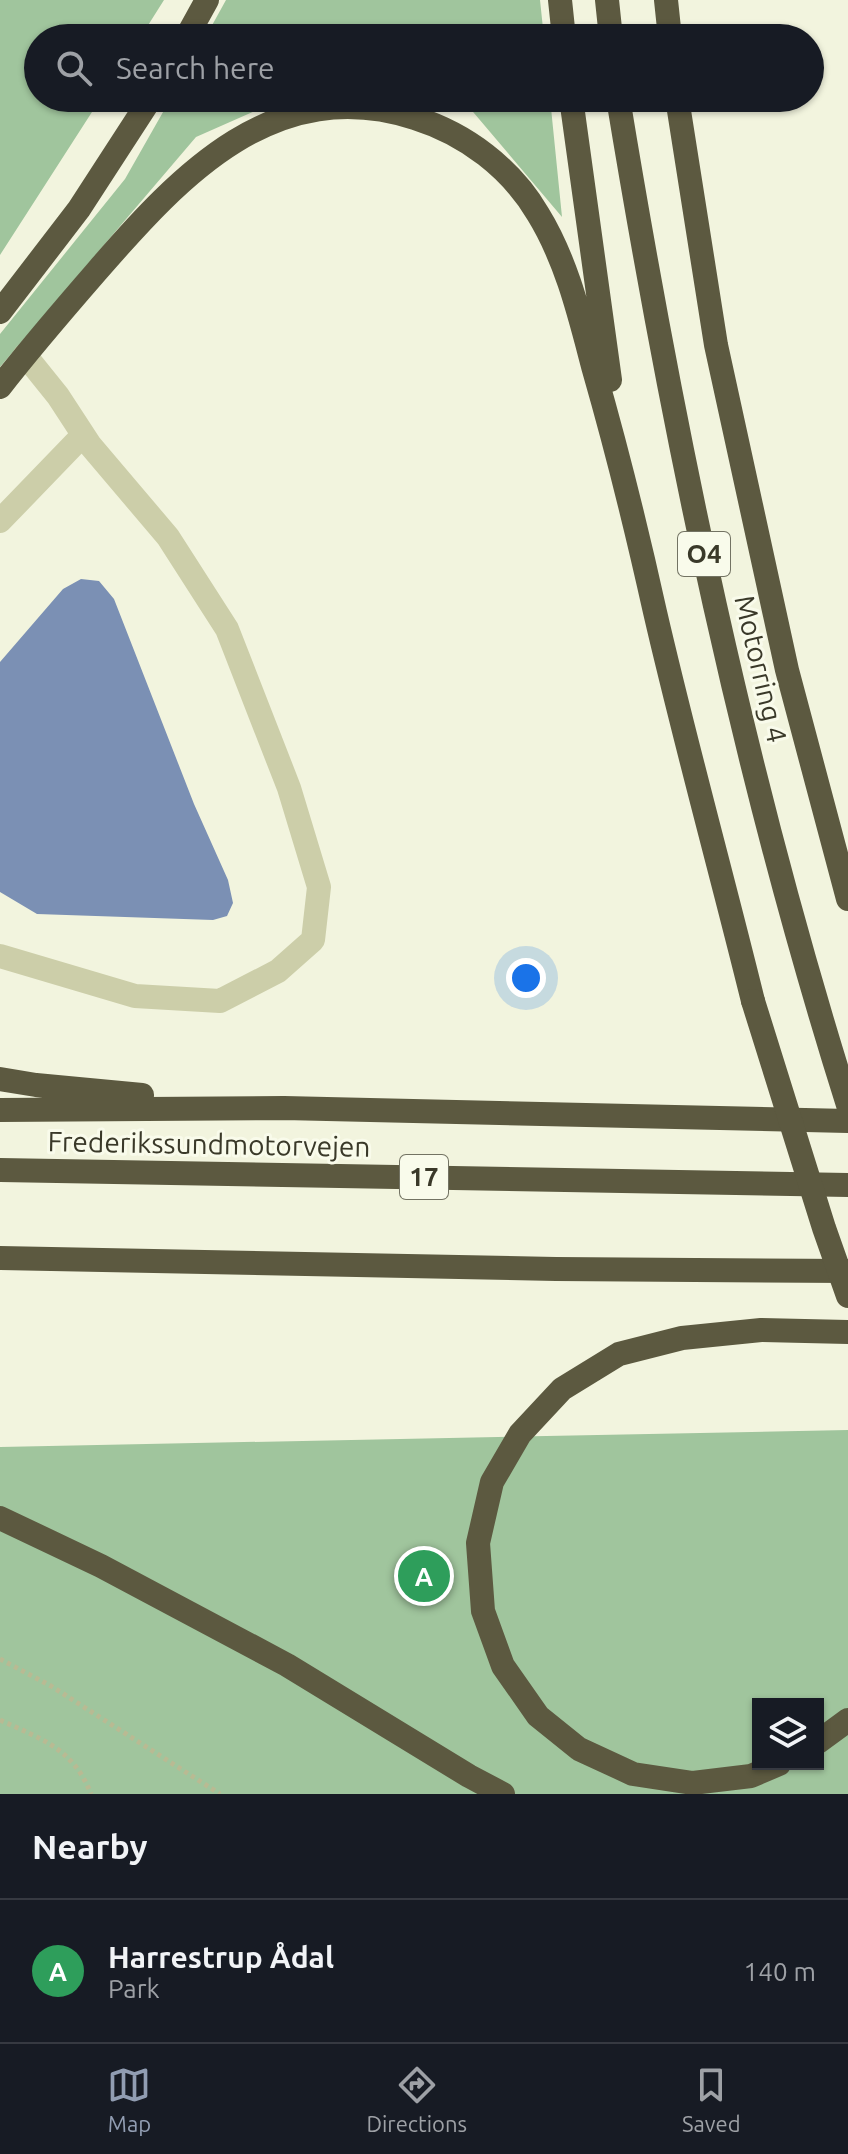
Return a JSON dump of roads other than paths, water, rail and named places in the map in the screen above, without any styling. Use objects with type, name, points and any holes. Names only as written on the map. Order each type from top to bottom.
[{"type":"highway","points":[[194,24],[207,0]]},
{"type":"highway","points":[[560,0],[563,24]]},
{"type":"highway","points":[[607,0],[610,24]]},
{"type":"highway","points":[[666,0],[669,24]]},
{"type":"highway","points":[[0,312],[79,209],[142,112]]},
{"type":"highway","points":[[0,387],[120,244],[173,190],[223,148],[276,120],[301,112]]},
{"type":"highway","points":[[387,112],[402,114],[455,134],[477,147],[499,166],[537,212],[569,282],[624,477],[753,1001],[848,1296]]},
{"type":"highway","points":[[573,112],[624,477]]},
{"type":"highway","name":"Motorring 4","points":[[620,112],[663,358],[731,684],[816,1004],[848,1105]]},
{"type":"highway","name":"Motorring 4","points":[[679,112],[716,345],[787,670],[848,899]]},
{"type":"highway","points":[[0,1079],[284,1108]]},
{"type":"highway","points":[[0,1110],[284,1108],[848,1121]]},
{"type":"highway","name":"Frederikssundmotorvejen","points":[[0,1170],[848,1185]]},
{"type":"highway","points":[[0,1258],[556,1269],[848,1271]]},
{"type":"highway","points":[[765,1770],[751,1776],[693,1783],[633,1774],[579,1749],[538,1716],[503,1666],[483,1611],[478,1543],[492,1482],[520,1434],[562,1389],[619,1354],[682,1338],[761,1330],[848,1332]]},
{"type":"highway","points":[[0,1518],[101,1566],[273,1658],[503,1794]]},
{"type":"highway","points":[[824,1738],[848,1720]]},
{"type":"highway","points":[[469,1776],[493,1794]]},
{"type":"lane","points":[[0,956],[135,996],[220,1001],[278,971],[313,940],[319,887],[289,788],[227,629],[168,537],[90,445],[58,396],[25,355]]},
{"type":"lane","points":[[0,521],[83,435]]},
{"type":"water","points":[[81,579],[99,581],[114,599],[194,804],[228,880],[233,903],[227,916],[213,920],[37,914],[0,892],[0,662],[63,589]]},
{"type":"place","name":"Harrestrup Ådal","points":[[424,1576]]}]
